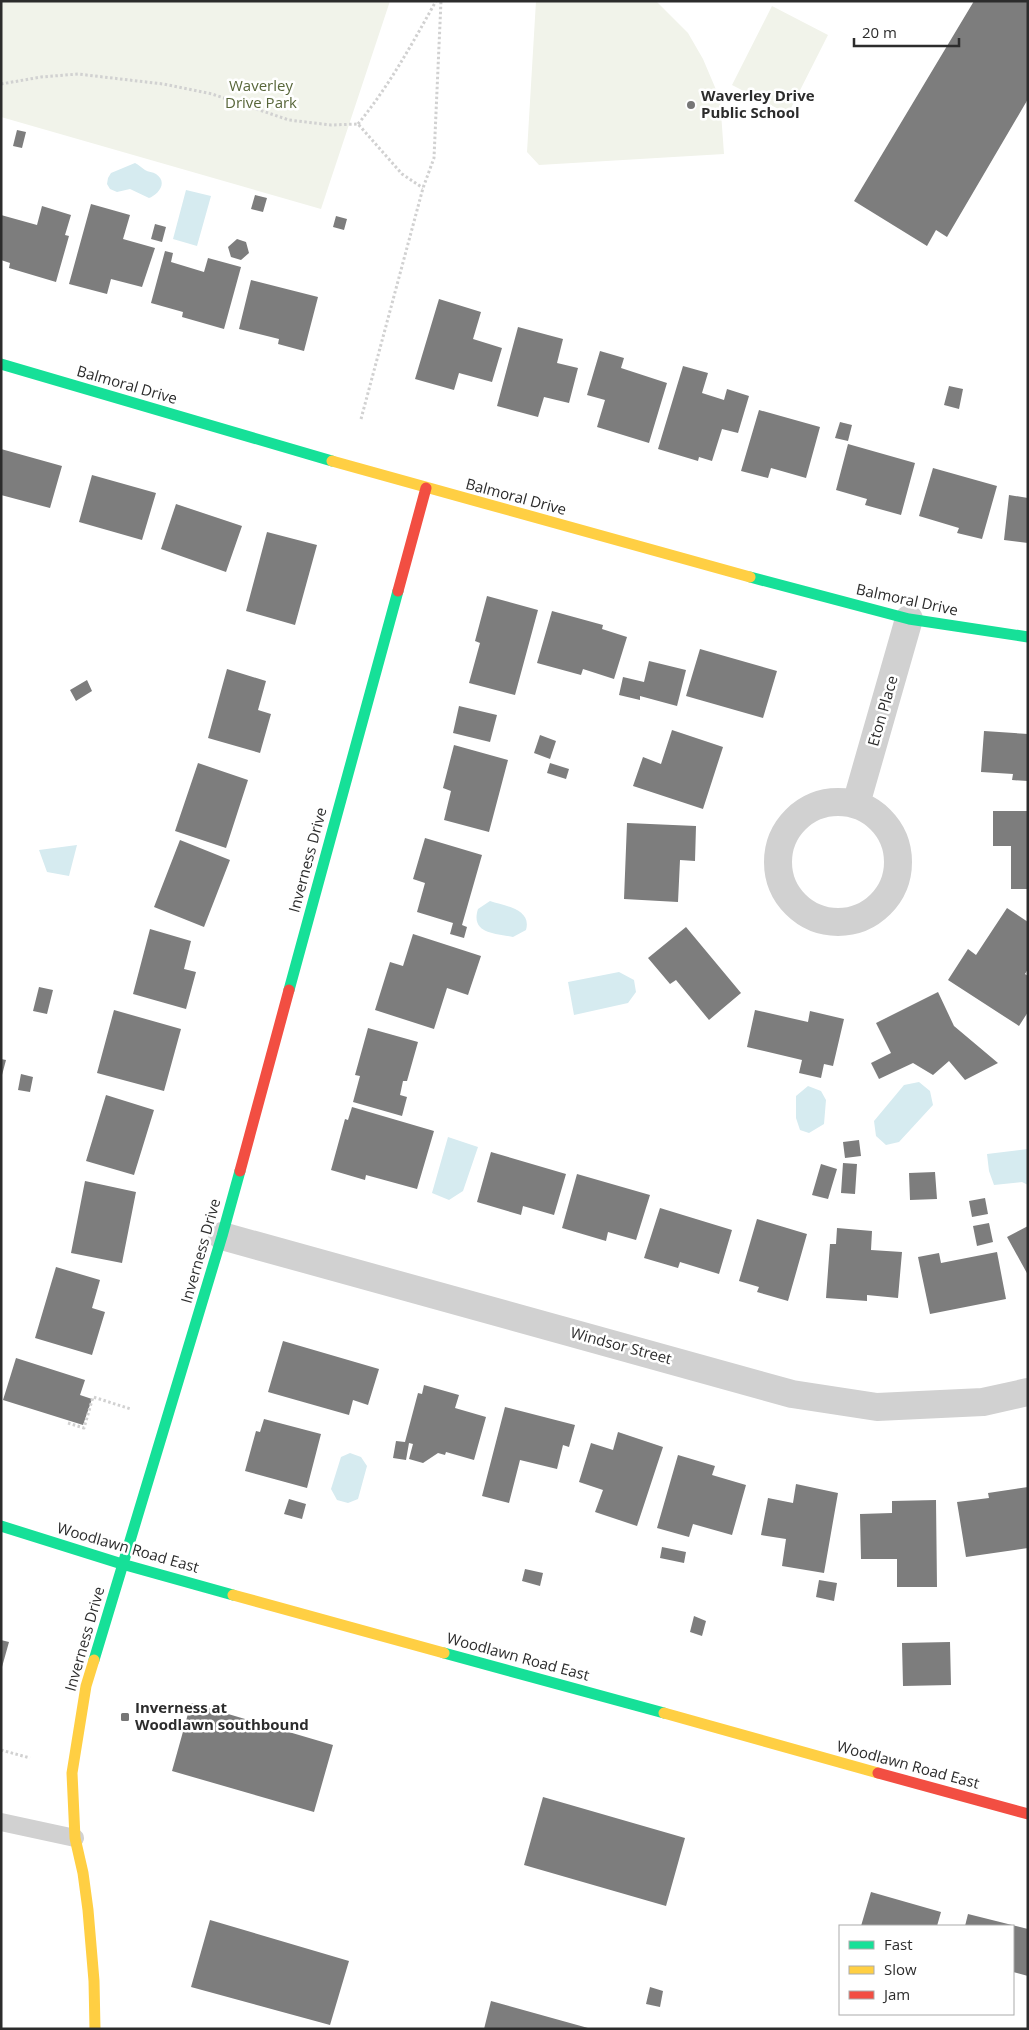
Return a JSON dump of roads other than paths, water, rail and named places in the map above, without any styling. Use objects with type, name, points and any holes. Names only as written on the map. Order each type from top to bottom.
[{"type":"street","name":"Balmoral Drive","points":[[1,364],[426,488],[909,619],[1028,637]]},
{"type":"street","name":"Inverness Drive","points":[[95,2029],[94,1982],[88,1910],[83,1872],[74,1838],[72,1769],[86,1686],[222,1236],[426,488]]},
{"type":"street","name":"Eton Place","points":[[856,804],[909,619]]},
{"type":"street","points":[[836,801],[856,804],[875,814],[889,830],[897,849],[897,870],[892,888],[881,904],[866,915],[848,922],[829,922],[811,916],[796,905],[784,890],[778,872],[778,853],[785,833],[798,816],[815,806],[836,801]]},
{"type":"street","name":"Windsor Street","points":[[222,1236],[792,1394],[877,1407],[983,1402],[1028,1392]]},
{"type":"street","name":"Woodlawn Road East","points":[[1,1526],[122,1564],[1028,1814]]},
{"type":"lane","points":[[1,1822],[74,1838]]},
{"type":"place","name":"Waverley Drive Public School","points":[[691,105]]},
{"type":"place","name":"Inverness at Woodlawn southbound","points":[[125,1717]]},
{"type":"park label","name":"Waverley Drive Park","points":[[261,94]]}]
